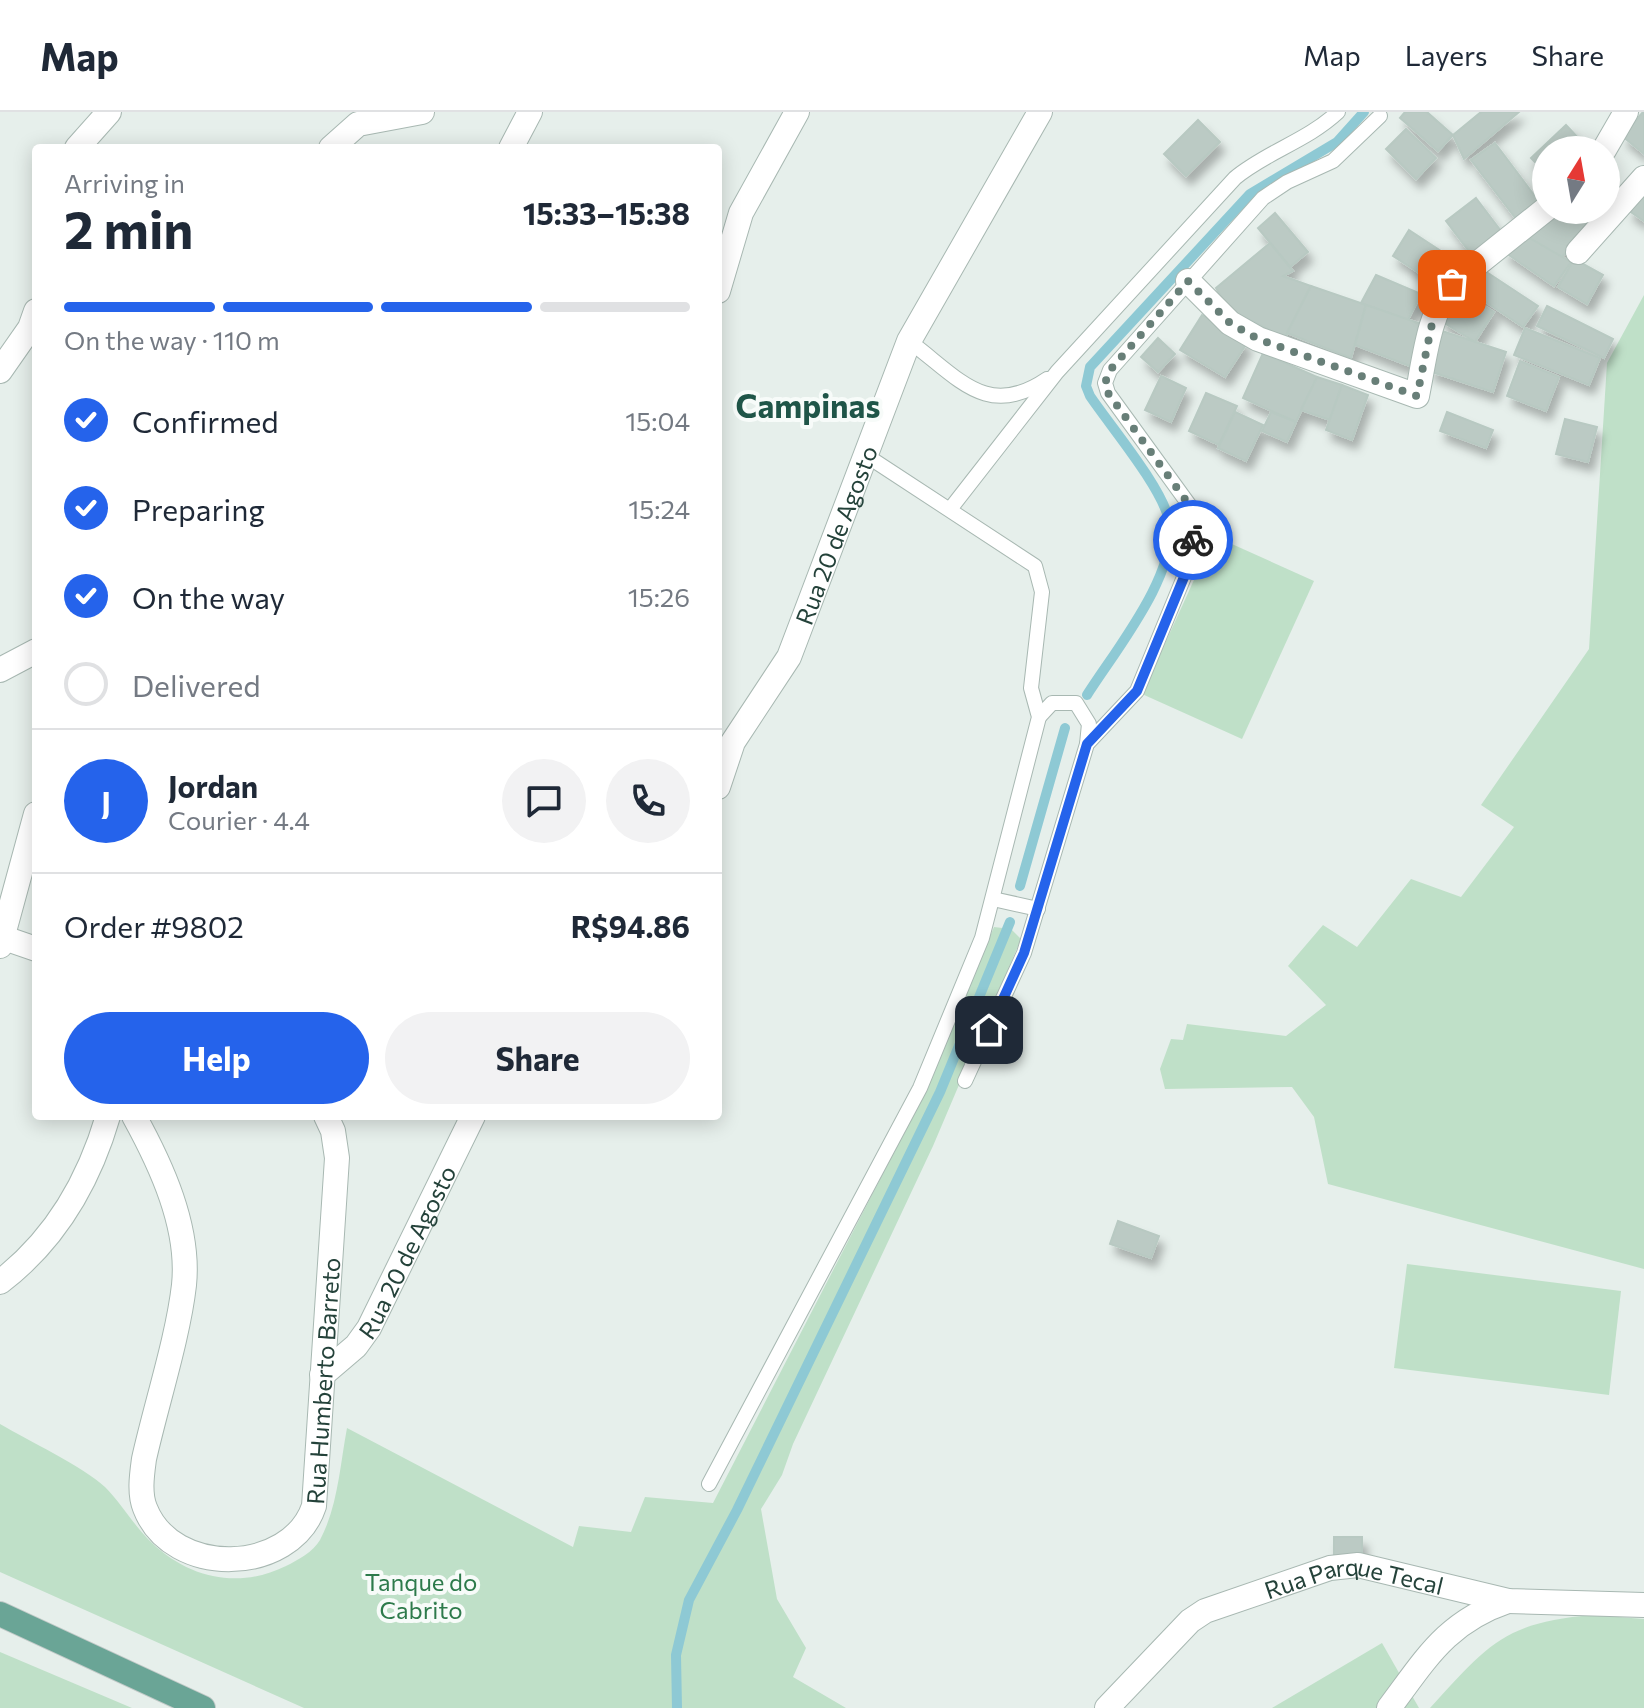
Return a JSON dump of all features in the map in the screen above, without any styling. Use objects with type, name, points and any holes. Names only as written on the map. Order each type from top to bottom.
[{"type":"main road","points":[[0,1614],[203,1708]]},
{"type":"main road","points":[[0,1634],[102,1661]]},
{"type":"street","points":[[81,144],[109,112]]},
{"type":"street","points":[[336,144],[358,124],[422,112]]},
{"type":"street","points":[[513,144],[530,112]]},
{"type":"street","points":[[722,277],[741,213],[797,112]]},
{"type":"street","name":"Rua 20 de Agosto","points":[[722,775],[733,742],[789,657],[909,341],[1040,112]]},
{"type":"street","points":[[1612,136],[1626,112]]},
{"type":"street","points":[[1578,252],[1644,178]]},
{"type":"street","points":[[1188,281],[1230,323],[1258,339],[1417,396],[1433,319],[1441,298],[1452,284],[1532,220]]},
{"type":"street","points":[[0,371],[32,322]]},
{"type":"street","points":[[0,670],[32,653]]},
{"type":"street","points":[[32,829],[2,942],[32,948]]},
{"type":"street","points":[[0,1282],[40,1246],[84,1185],[107,1120]]},
{"type":"street","name":"Rua Humberto Barreto","points":[[136,1120],[168,1190],[182,1238],[184,1284],[142,1479],[145,1509],[160,1529],[188,1551],[241,1559],[274,1552],[300,1533],[314,1506],[337,1158],[333,1131],[328,1120]]},
{"type":"street","name":"Rua 20 de Agosto","points":[[322,1375],[356,1346],[369,1328],[471,1120]]},
{"type":"street","name":"Rua Parque Tecal","points":[[1107,1708],[1190,1621],[1205,1611],[1330,1568],[1358,1565],[1383,1569],[1508,1601],[1644,1605]]},
{"type":"street","points":[[1389,1708],[1430,1650],[1452,1629],[1478,1611],[1508,1601]]},
{"type":"lane","points":[[951,508],[1057,372],[1235,178],[1259,161],[1294,145],[1338,112]]},
{"type":"lane","points":[[1087,744],[1137,691],[1189,565],[1194,531],[1190,506],[1108,393],[1105,383],[1110,370],[1263,198],[1287,182],[1333,161],[1380,116]]},
{"type":"lane","points":[[909,341],[972,387],[994,396],[1018,396],[1057,372]]},
{"type":"lane","points":[[709,1484],[920,1088],[982,938],[1039,717],[1030,678],[1041,579],[1027,558],[864,454]]},
{"type":"lane","points":[[965,1081],[1024,953],[1087,744],[1089,724],[1076,703],[1052,703],[1039,717]]},
{"type":"lane","points":[[993,899],[1038,909]]},
{"type":"green space","points":[[1644,295],[1644,1269],[1328,1184],[1314,1117],[1292,1087],[1165,1089],[1160,1069],[1171,1039],[1183,1040],[1187,1024],[1286,1036],[1326,1005],[1288,966],[1323,925],[1357,947],[1411,879],[1461,897],[1514,827],[1481,805],[1589,649],[1607,363]]},
{"type":"green space","points":[[1214,536],[1314,581],[1242,739],[1142,694]]},
{"type":"green space","name":"Tanque do Cabrito","points":[[994,927],[1011,929],[1021,939],[933,1146],[793,1444],[782,1475],[761,1509],[777,1599],[806,1648],[793,1677],[846,1708],[304,1708],[0,1572],[0,1424],[96,1479],[152,1543],[182,1565],[216,1577],[251,1577],[269,1573],[300,1558],[317,1544],[335,1499],[347,1428],[573,1547],[579,1526],[631,1532],[645,1497],[713,1503],[924,1094]]},
{"type":"green space","points":[[1407,1264],[1621,1291],[1609,1395],[1394,1368]]},
{"type":"green space","points":[[1593,1615],[1644,1619],[1644,1708],[1430,1708],[1467,1668],[1500,1640],[1538,1624]]},
{"type":"green space","points":[[1382,1643],[1419,1708],[1272,1708]]},
{"type":"green space","points":[[0,1652],[132,1708],[0,1708]]},
{"type":"building","points":[[1405,112],[1427,112],[1453,135],[1438,151],[1400,118]]},
{"type":"building","points":[[1481,112],[1519,112],[1464,159],[1453,135]]},
{"type":"building","points":[[1644,112],[1644,154],[1622,136]]},
{"type":"building","points":[[1198,120],[1220,142],[1186,176],[1164,154]]},
{"type":"building","points":[[1566,125],[1576,136],[1554,136]]},
{"type":"building","points":[[1406,129],[1436,158],[1416,179],[1386,149]]},
{"type":"building","points":[[1495,143],[1532,192],[1532,209],[1517,220],[1471,160]]},
{"type":"building","points":[[1644,188],[1644,221],[1628,210]]},
{"type":"building","points":[[1476,198],[1501,231],[1471,254],[1446,221]]},
{"type":"building","points":[[1275,213],[1308,252],[1290,267],[1258,228]]},
{"type":"building","points":[[1538,224],[1594,224],[1562,257],[1524,235]]},
{"type":"building","points":[[1409,230],[1447,255],[1430,280],[1393,256]]},
{"type":"building","points":[[1524,235],[1571,262],[1554,286],[1503,251]]},
{"type":"building","points":[[1270,243],[1293,271],[1283,276],[1311,286],[1285,338],[1228,309],[1216,288]]},
{"type":"building","points":[[1574,259],[1603,275],[1587,304],[1558,287]]},
{"type":"building","points":[[1482,269],[1538,306],[1523,327],[1468,290]]},
{"type":"building","points":[[1376,275],[1421,294],[1408,320],[1361,303]]},
{"type":"building","points":[[1311,286],[1366,305],[1351,358],[1287,333]]},
{"type":"building","points":[[1460,291],[1494,312],[1475,342],[1441,321]]},
{"type":"building","points":[[1366,305],[1421,324],[1415,368],[1355,345]]},
{"type":"building","points":[[1547,306],[1613,339],[1604,358],[1537,326]]},
{"type":"building","points":[[1202,315],[1247,343],[1225,377],[1180,350]]},
{"type":"building","points":[[1525,328],[1600,358],[1589,385],[1514,355]]},
{"type":"building","points":[[1442,331],[1506,352],[1493,392],[1429,371]]},
{"type":"building","points":[[1158,338],[1175,354],[1158,372],[1141,357]]},
{"type":"building","points":[[1263,353],[1317,377],[1296,422],[1243,398]]},
{"type":"building","points":[[1520,361],[1559,377],[1546,411],[1507,396]]},
{"type":"building","points":[[1161,376],[1186,388],[1171,422],[1145,410]]},
{"type":"building","points":[[1317,377],[1342,385],[1330,420],[1301,410]]},
{"type":"building","points":[[1342,385],[1368,395],[1352,440],[1326,430]]},
{"type":"building","points":[[1206,393],[1237,406],[1219,445],[1189,431]]},
{"type":"building","points":[[1235,412],[1263,425],[1246,461],[1218,448]]},
{"type":"building","points":[[1271,412],[1296,422],[1287,442],[1262,431]]},
{"type":"building","points":[[1447,412],[1493,430],[1486,448],[1440,431]]},
{"type":"building","points":[[1565,419],[1597,427],[1588,462],[1556,454]]},
{"type":"building","points":[[1118,1221],[1159,1236],[1151,1258],[1110,1244]]},
{"type":"building","points":[[1334,1537],[1362,1537],[1362,1560],[1334,1560]]},
{"type":"waterway","points":[[1087,695],[1155,587],[1170,541],[1169,520],[1156,491],[1090,396],[1086,386],[1090,367],[1250,194],[1337,142],[1364,112]]},
{"type":"waterway","points":[[1020,886],[1065,728]]},
{"type":"waterway","points":[[677,1708],[676,1655],[689,1600],[737,1510],[940,1092],[1010,922]]},
{"type":"way so far","points":[[1193,540],[1190,506],[1108,393],[1105,383],[1110,370],[1188,281],[1230,323],[1258,339],[1348,374],[1417,396],[1433,319],[1441,298],[1452,284]]},
{"type":"district","name":"Campinas","points":[[808,405]]},
{"type":"route","points":[[989,1030],[1024,953],[1087,744],[1102,724],[1129,702],[1137,691],[1189,565],[1193,540]]}]
